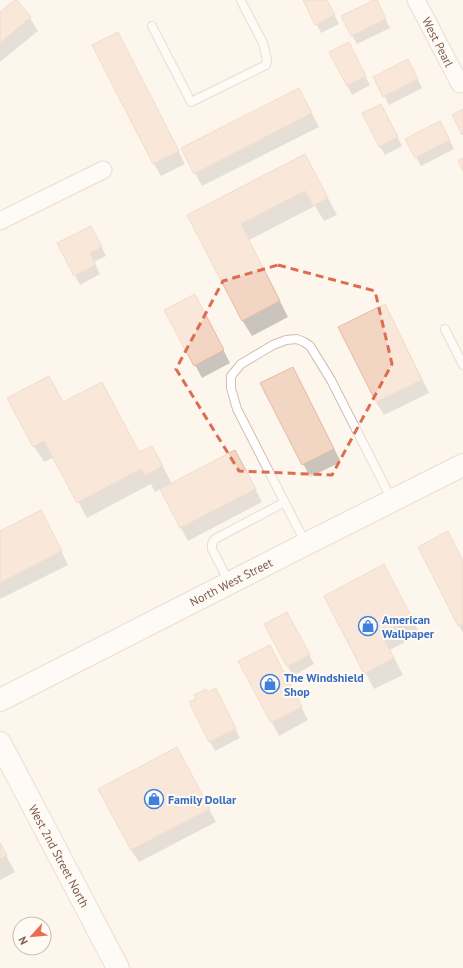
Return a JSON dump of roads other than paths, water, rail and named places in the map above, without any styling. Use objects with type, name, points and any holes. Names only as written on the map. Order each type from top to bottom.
[{"type":"main road","name":"North West Street","points":[[0,700],[463,465]]},
{"type":"main road","name":"West 2nd Street North","points":[[0,743],[118,968]]},
{"type":"street","name":"West Pearl","points":[[416,0],[460,84]]},
{"type":"street","points":[[0,222],[103,170]]},
{"type":"lane","points":[[152,26],[191,102],[266,65],[267,60],[263,43],[241,0]]},
{"type":"lane","points":[[445,329],[463,365]]},
{"type":"lane","points":[[306,544],[237,409],[231,388],[231,376],[241,364],[273,345],[297,338],[310,346],[331,380],[393,501]]},
{"type":"lane","points":[[230,583],[212,549],[214,539],[285,502]]},
{"type":"place","name":"American Wallpaper","points":[[368,626]]},
{"type":"place","name":"The Windshield Shop","points":[[270,684]]},
{"type":"place","name":"Family Dollar","points":[[154,799]]}]
